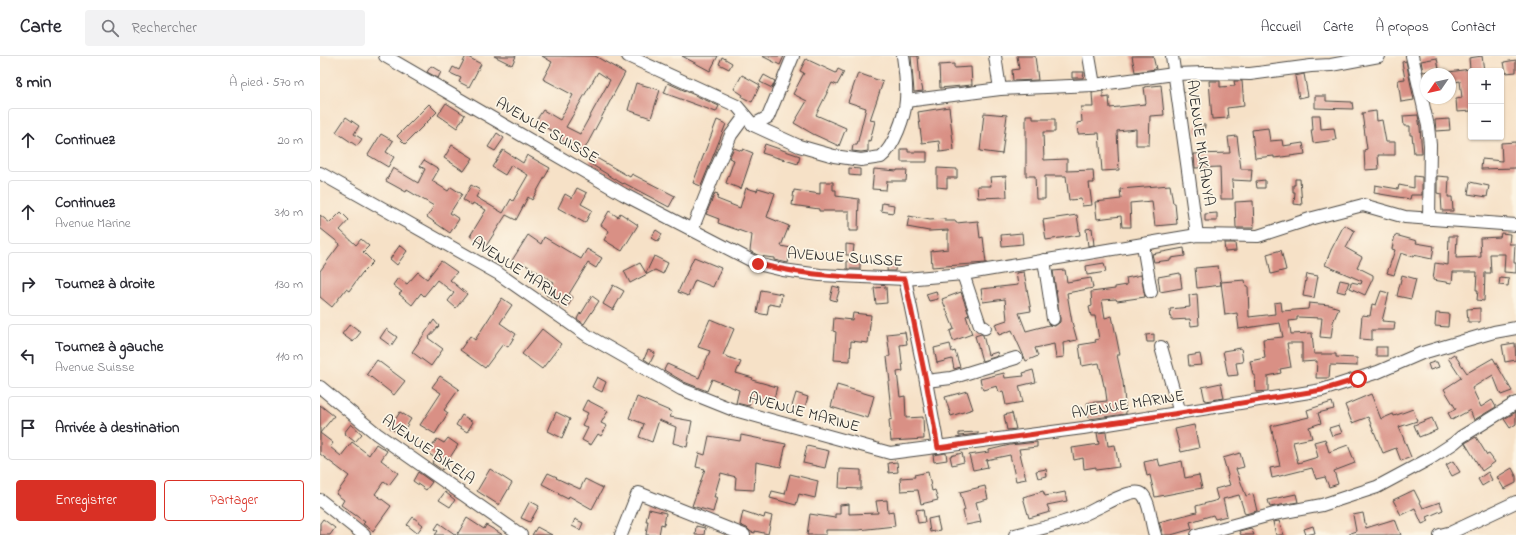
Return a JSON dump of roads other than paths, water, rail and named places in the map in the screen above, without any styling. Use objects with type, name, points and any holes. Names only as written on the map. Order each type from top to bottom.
[{"type":"street","name":"AVENUE SUISSE","points":[[385,56],[623,194],[758,264],[783,270],[820,275],[905,279],[963,274],[1198,236],[1258,236],[1313,218],[1363,205],[1405,217],[1516,224]]},
{"type":"street","points":[[628,56],[737,106],[753,125],[799,146],[834,156],[861,160],[881,157],[891,146],[897,133],[906,101],[903,56]]},
{"type":"street","points":[[753,125],[768,117],[793,56]]},
{"type":"street","points":[[995,56],[1000,89]]},
{"type":"street","points":[[1089,56],[1094,85]]},
{"type":"street","name":"AVENUE MUKANYA","points":[[1172,56],[1198,236]]},
{"type":"street","points":[[906,101],[1000,89],[1094,85],[1174,74],[1250,74],[1310,61],[1331,66],[1378,56]]},
{"type":"street","points":[[1412,56],[1428,126],[1430,146],[1429,219]]},
{"type":"street","points":[[692,230],[731,135],[745,116]]},
{"type":"street","name":"AVENUE MARINE","points":[[320,173],[499,274],[588,336],[681,389],[730,410],[890,453],[938,448],[1180,413],[1322,390],[1378,372],[1422,353],[1494,332],[1516,328]]},
{"type":"street","points":[[1143,245],[1151,292]]},
{"type":"street","points":[[1044,260],[1053,319]]},
{"type":"street","points":[[963,274],[980,325],[985,328]]},
{"type":"street","points":[[905,279],[938,448]]},
{"type":"street","points":[[1161,347],[1180,413]]},
{"type":"street","points":[[926,381],[963,374],[1016,358]]},
{"type":"street","name":"AVENUE BIKELA","points":[[320,387],[376,434],[521,535]]},
{"type":"street","points":[[1197,535],[1274,514],[1322,505],[1377,488],[1432,458],[1461,437],[1516,403]]},
{"type":"street","points":[[1015,535],[1084,515],[1118,498],[1137,492],[1146,499],[1155,535]]},
{"type":"street","points":[[621,535],[639,493],[744,535]]},
{"type":"street","points":[[320,500],[364,535]]},
{"type":"street","points":[[1440,535],[1452,532],[1516,502]]}]
